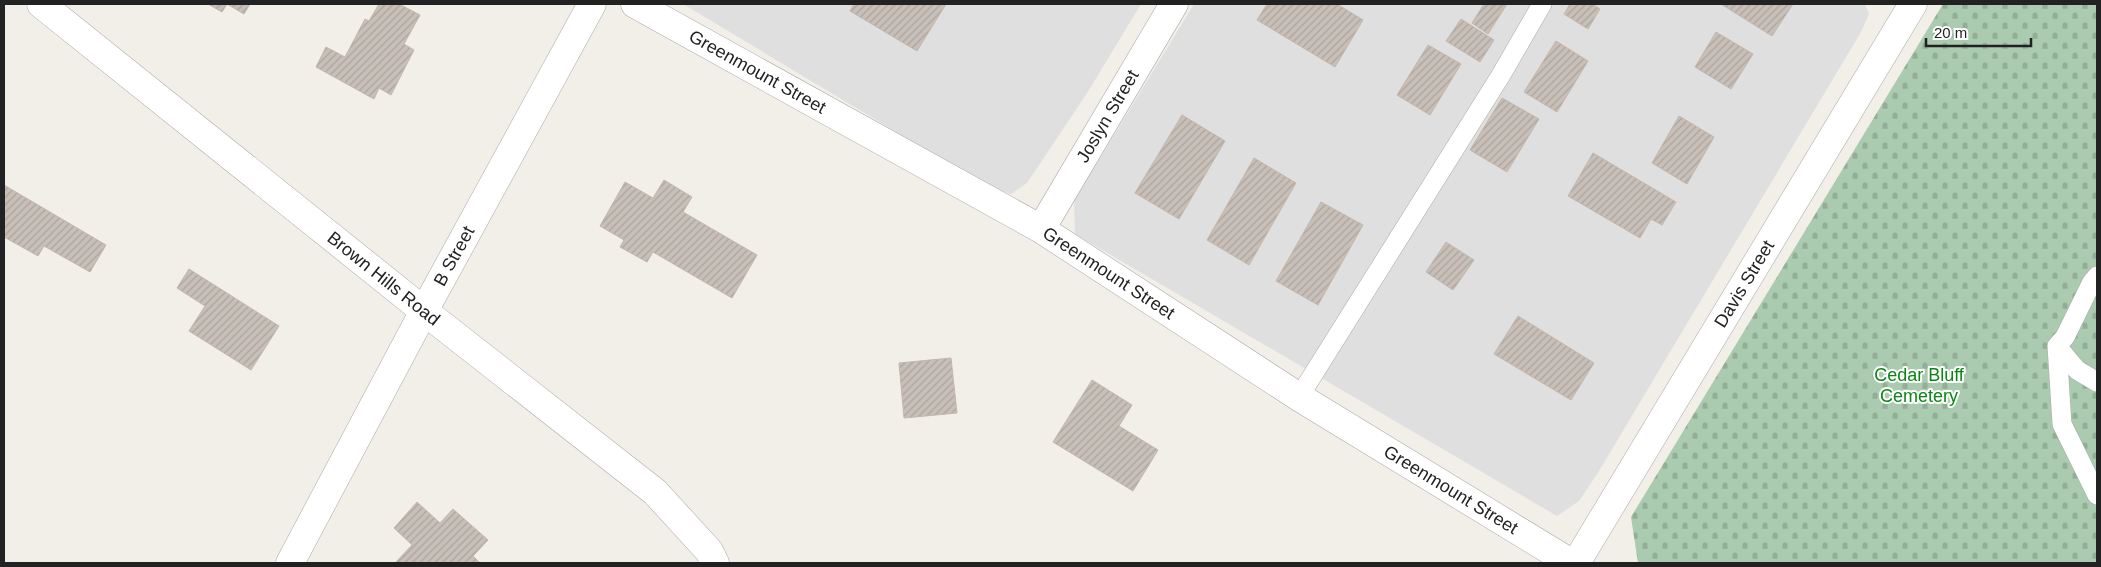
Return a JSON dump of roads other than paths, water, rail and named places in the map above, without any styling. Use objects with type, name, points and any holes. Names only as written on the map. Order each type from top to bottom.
[{"type":"street","name":"Brown Hills Road","points":[[41,4],[424,311],[655,492],[709,551],[715,563]]},
{"type":"street","name":"B Street","points":[[290,563],[424,311],[592,4]]},
{"type":"street","name":"Greenmount Street","points":[[635,4],[1041,229],[1299,396],[1571,563]]},
{"type":"street","name":"Joslyn Street","points":[[1041,229],[1174,4]]},
{"type":"street","name":"Davis Street","points":[[1576,563],[1913,4]]},
{"type":"lane","points":[[1299,396],[1501,75],[1542,4]]},
{"type":"lane","points":[[2097,276],[2092,282],[2065,337],[2057,346],[2062,424],[2097,495]]},
{"type":"lane","points":[[2057,346],[2077,370],[2097,382]]},
{"type":"park label","name":"Cedar Bluff Cemetery","points":[[1919,385]]}]
